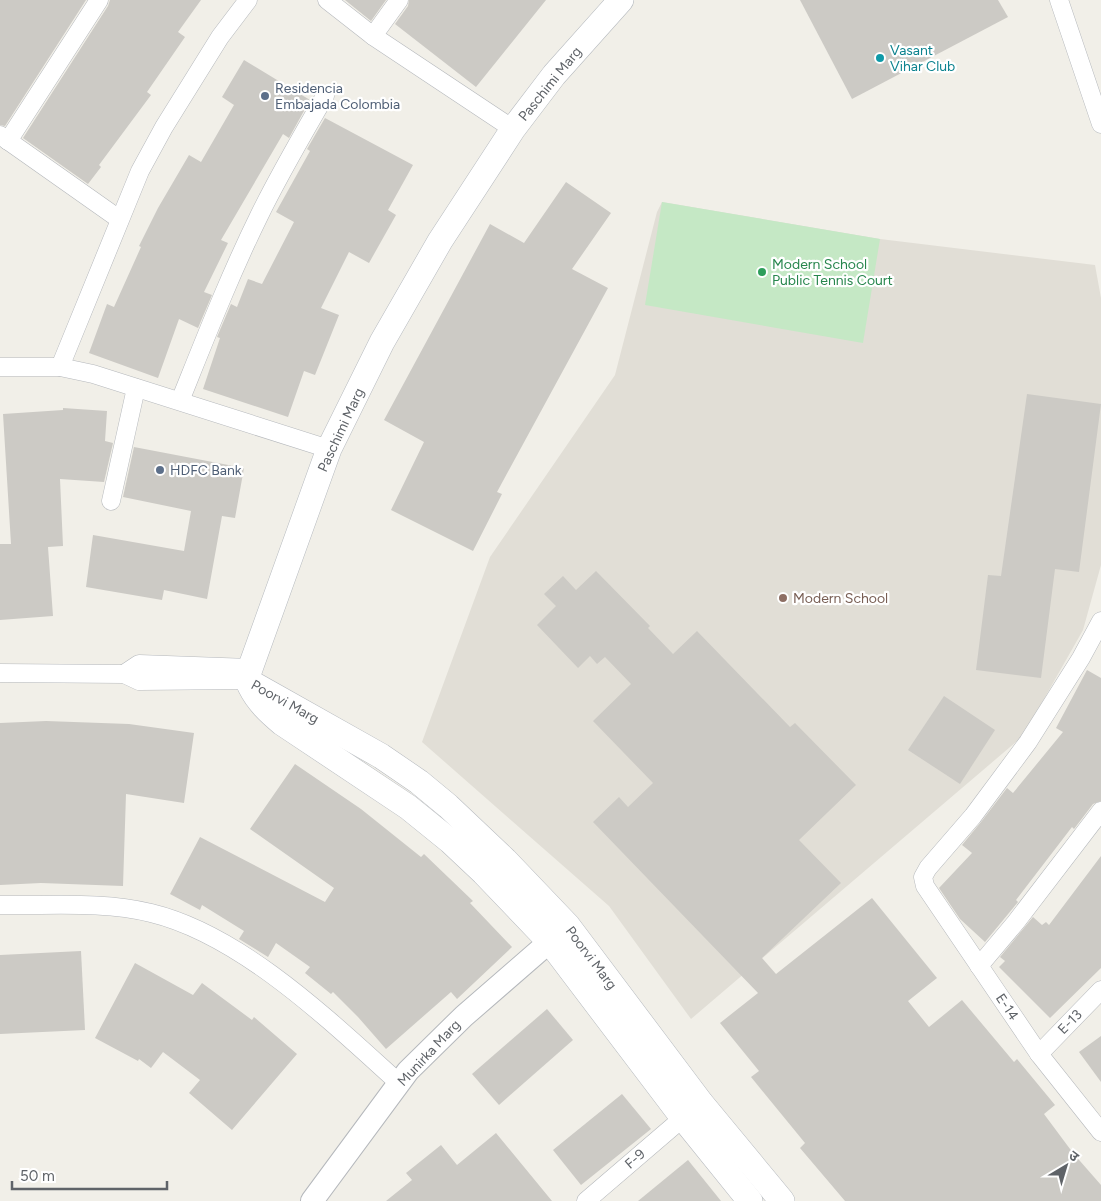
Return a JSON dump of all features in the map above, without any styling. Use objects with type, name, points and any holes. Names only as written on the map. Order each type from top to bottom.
[{"type":"main road","name":"Paschimi Marg","points":[[248,674],[329,449],[382,342],[440,241],[513,129],[554,76],[621,0]]},
{"type":"main road","name":"Poorvi Marg","points":[[248,674],[381,756],[419,782],[448,806],[505,860],[692,1110],[750,1201]]},
{"type":"main road","name":"Poorvi Marg","points":[[692,1110],[782,1201]]},
{"type":"street","points":[[99,0],[4,138],[119,219]]},
{"type":"street","points":[[60,367],[140,171],[164,127],[220,38],[248,0]]},
{"type":"street","points":[[327,0],[372,36],[513,129]]},
{"type":"street","points":[[372,36],[399,0]]},
{"type":"street","points":[[1061,1],[1101,124]]},
{"type":"street","points":[[180,401],[218,306],[259,217],[325,96]]},
{"type":"street","points":[[0,367],[60,367],[92,374],[329,449]]},
{"type":"street","points":[[111,500],[136,388]]},
{"type":"street","name":"E-14","points":[[1101,621],[1081,658],[1028,742],[973,816],[923,877],[925,886],[1039,1054],[1101,1132]]},
{"type":"street","points":[[0,673],[124,674],[139,664],[248,674]]},
{"type":"street","points":[[979,966],[1016,922],[1101,811]]},
{"type":"street","points":[[0,905],[101,906],[151,913],[194,927],[272,974],[324,1016],[399,1083]]},
{"type":"street","name":"Munirka Marg","points":[[312,1201],[399,1083],[430,1048],[464,1016],[563,940]]},
{"type":"street","name":"Munirka Marg","points":[[326,1201],[393,1107],[441,1052],[520,982],[563,940]]},
{"type":"street","name":"E-13","points":[[1039,1054],[1101,990]]},
{"type":"street","name":"F-9","points":[[586,1201],[692,1110]]},
{"type":"shaded area","name":"Modern School","points":[[662,202],[880,239],[1095,265],[1101,298],[1101,565],[1083,630],[1023,736],[691,1019],[609,906],[422,742],[490,557],[615,375],[657,212]]},
{"type":"green space","name":"Modern School Public Tennis Court","points":[[662,202],[880,239],[863,343],[645,305]]},
{"type":"building","points":[[0,0],[86,0],[5,126],[0,125]]},
{"type":"building","points":[[110,0],[201,0],[178,32],[185,37],[147,92],[151,95],[99,165],[101,167],[88,184],[23,138],[108,6]]},
{"type":"building","points":[[345,0],[386,0],[371,21]]},
{"type":"building","points":[[409,0],[546,0],[476,87],[395,24],[408,6]]},
{"type":"building","name":"Vasant Vihar Club","points":[[800,0],[998,0],[1008,17],[852,99]]},
{"type":"building","points":[[244,60],[310,100],[289,138],[283,134],[221,240],[228,243],[204,292],[212,295],[198,328],[179,319],[158,378],[89,353],[107,304],[114,307],[141,247],[139,246],[158,208],[189,155],[201,162],[234,105],[222,97]]},
{"type":"building","points":[[325,118],[413,165],[388,210],[396,215],[369,263],[349,252],[321,308],[339,315],[315,375],[304,371],[288,417],[203,389],[220,338],[217,337],[231,304],[237,307],[248,279],[262,284],[294,222],[276,212],[310,151],[307,149]]},
{"type":"building","points":[[566,182],[611,213],[572,269],[608,288],[497,492],[502,494],[473,551],[391,510],[424,442],[384,420],[490,224],[524,243]]},
{"type":"building","points":[[1027,394],[1101,404],[1079,572],[1055,569],[1041,678],[976,670],[988,575],[1001,576]]},
{"type":"building","points":[[63,408],[107,411],[105,441],[113,443],[104,482],[60,479],[63,546],[48,547],[53,616],[0,620],[0,544],[11,544],[3,414],[63,410]]},
{"type":"building","points":[[134,447],[244,468],[235,518],[222,516],[207,599],[164,590],[162,600],[86,587],[93,535],[184,551],[191,511],[123,497]]},
{"type":"building","points":[[596,571],[650,626],[648,628],[673,654],[697,631],[790,727],[795,723],[856,785],[799,840],[841,883],[762,958],[776,974],[872,898],[937,978],[908,1001],[929,1027],[962,1000],[1014,1062],[1017,1059],[1055,1105],[1044,1114],[1073,1153],[1101,1185],[1101,1201],[845,1201],[800,1148],[805,1143],[751,1077],[759,1071],[720,1023],[758,993],[593,822],[619,797],[628,807],[653,783],[593,721],[631,684],[605,657],[597,664],[590,656],[578,668],[537,625],[556,606],[544,594],[563,576],[576,590]]},
{"type":"building","points":[[1087,670],[1101,678],[1101,801],[1093,804],[1074,829],[1072,827],[1016,900],[1018,902],[985,942],[960,919],[939,888],[972,853],[962,845],[1007,788],[1013,793],[1063,732],[1056,728]]},
{"type":"building","points":[[944,696],[995,730],[960,784],[908,750]]},
{"type":"building","points":[[46,721],[129,724],[194,733],[184,803],[126,794],[123,886],[41,883],[0,885],[0,723]]},
{"type":"building","points":[[295,764],[361,809],[421,857],[424,854],[473,901],[470,903],[512,947],[457,999],[451,992],[386,1049],[333,992],[331,994],[305,973],[310,967],[276,943],[268,957],[239,939],[244,931],[202,905],[200,910],[170,894],[200,837],[325,902],[334,888],[250,829]]},
{"type":"building","points":[[1101,856],[1101,968],[1050,1018],[999,967],[1005,961],[1000,957],[1033,917],[1042,925],[1046,922],[1049,925]]},
{"type":"building","points":[[81,951],[85,1030],[0,1034],[0,955]]},
{"type":"building","points":[[135,963],[193,995],[202,983],[252,1020],[254,1017],[297,1054],[232,1130],[189,1093],[200,1080],[163,1052],[151,1068],[139,1059],[138,1061],[95,1038]]},
{"type":"building","points":[[547,1009],[573,1040],[499,1105],[472,1074]]},
{"type":"building","points":[[1101,1036],[1101,1082],[1079,1052]]},
{"type":"building","points":[[622,1094],[651,1129],[581,1185],[553,1150]]},
{"type":"building","points":[[496,1133],[552,1201],[386,1201],[412,1180],[406,1173],[441,1145],[457,1165]]},
{"type":"building","points":[[688,1160],[721,1201],[638,1201]]},
{"type":"place","name":"Vasant Vihar Club","points":[[880,58]]},
{"type":"place","name":"Residencia Embajada Colombia","points":[[265,96]]},
{"type":"place","name":"Modern School Public Tennis Court","points":[[762,272]]},
{"type":"place","name":"HDFC Bank","points":[[160,470]]},
{"type":"place","name":"Modern School","points":[[783,598]]}]
